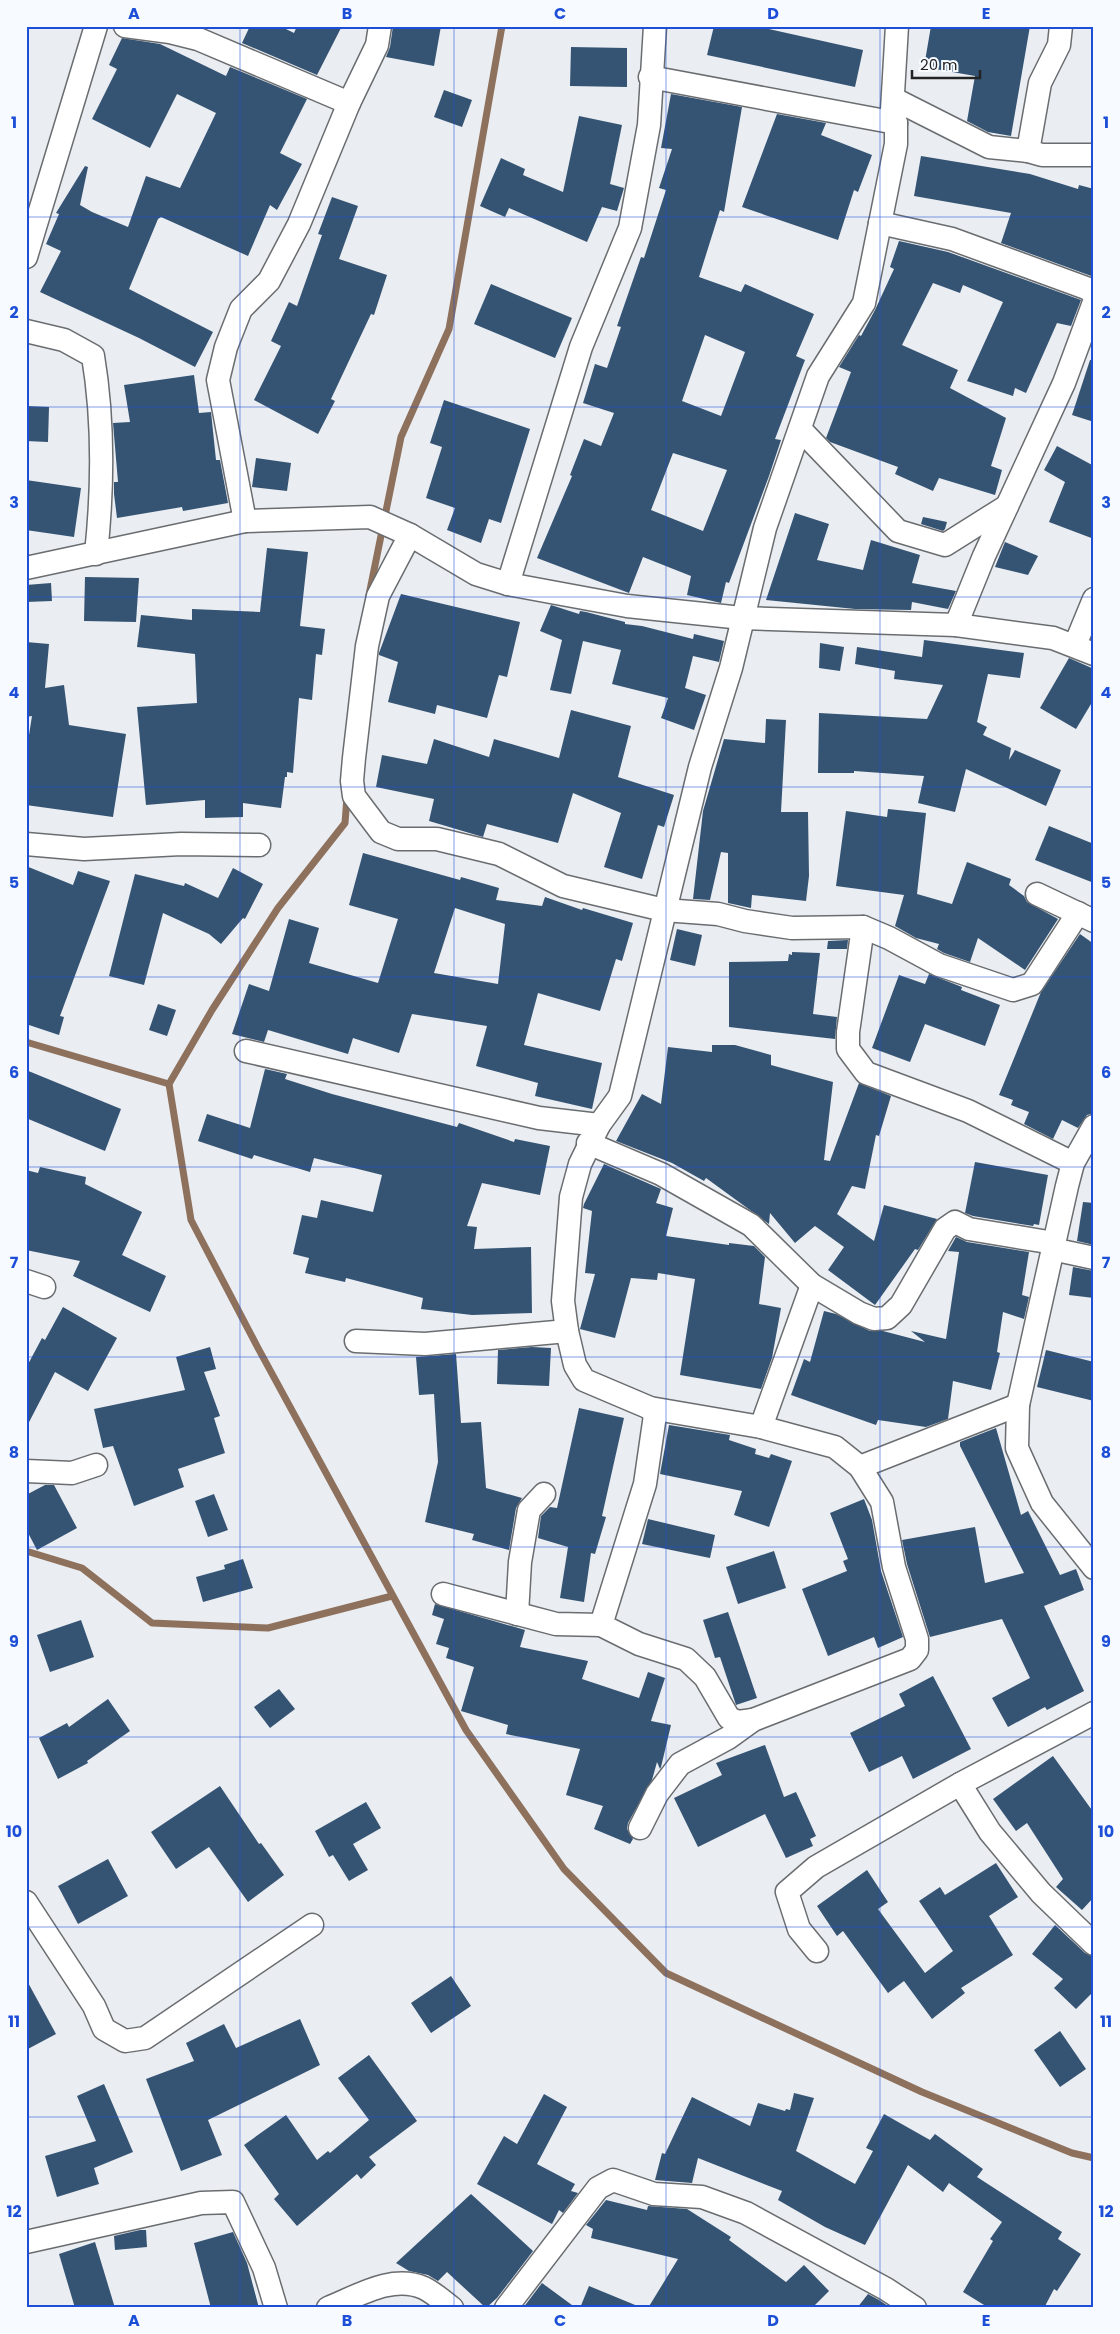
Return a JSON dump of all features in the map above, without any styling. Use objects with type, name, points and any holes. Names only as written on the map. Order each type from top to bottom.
[{"type":"street","points":[[26,257],[96,26]]},
{"type":"street","points":[[126,26],[170,32],[198,39],[349,103]]},
{"type":"street","points":[[245,521],[218,380],[226,347],[241,309],[268,281],[299,224],[349,103],[377,45],[380,26]]},
{"type":"street","points":[[508,584],[581,347],[630,228],[649,125],[654,26]]},
{"type":"street","points":[[443,1594],[556,1624],[601,1625],[640,1644],[686,1659],[705,1677],[729,1718],[738,1722],[753,1720],[910,1659],[916,1650],[917,1639],[894,1567],[882,1502],[860,1466],[835,1447],[761,1427],[650,1408],[584,1380],[575,1365],[567,1331],[564,1301],[571,1197],[593,1134],[620,1096],[700,767],[731,668],[765,528],[818,376],[864,303],[896,144],[896,122],[892,110],[897,26]]},
{"type":"street","points":[[1028,152],[1040,83],[1059,45],[1061,26]]},
{"type":"street","points":[[650,77],[896,122]]},
{"type":"street","points":[[894,99],[989,147],[1042,155],[1094,156]]},
{"type":"street","points":[[880,223],[952,239],[1086,288],[1094,293]]},
{"type":"street","points":[[956,625],[1007,506],[1064,383],[1094,302]]},
{"type":"street","points":[[26,331],[64,340],[93,356],[98,385],[102,442],[100,519],[96,554]]},
{"type":"street","points":[[800,429],[898,531],[945,545],[1007,506]]},
{"type":"street","points":[[26,568],[245,521],[370,517],[410,535],[476,574],[508,584],[627,606],[742,618],[956,625],[1053,638],[1084,650],[1094,600]]},
{"type":"street","points":[[410,535],[378,596],[369,637],[352,781],[354,796],[381,832],[398,839],[437,839],[499,854],[563,886],[664,910],[718,914],[745,921],[792,928],[863,927],[889,938],[939,965],[1013,990],[1032,984],[1086,917],[1037,894]]},
{"type":"street","points":[[26,844],[84,849],[181,844],[259,845]]},
{"type":"street","points":[[863,927],[848,1032],[848,1049],[866,1073],[968,1111],[1073,1163]]},
{"type":"street","points":[[246,1050],[539,1118],[593,1134],[752,1225],[812,1285],[859,1313],[874,1319],[887,1318],[901,1305],[945,1229],[956,1222],[969,1229],[1053,1246],[1094,1258]]},
{"type":"street","points":[[1094,1126],[1073,1163],[1053,1246],[1018,1405],[1017,1448],[1042,1503],[1094,1568]]},
{"type":"street","points":[[761,1427],[812,1285]]},
{"type":"street","points":[[356,1341],[425,1344],[567,1331]]},
{"type":"street","points":[[860,1466],[1018,1405]]},
{"type":"street","points":[[601,1625],[645,1484],[655,1415],[650,1408]]},
{"type":"street","points":[[26,1471],[72,1472],[96,1465]]},
{"type":"street","points":[[517,1614],[520,1562],[529,1510],[544,1494]]},
{"type":"street","points":[[817,1951],[799,1929],[787,1892],[816,1867],[960,1784],[1094,1713]]},
{"type":"street","points":[[640,1828],[657,1794],[680,1764],[728,1738],[753,1720]]},
{"type":"street","points":[[960,1784],[990,1832],[1041,1893],[1094,1944]]},
{"type":"street","points":[[29,1914],[94,2006],[104,2029],[125,2041],[144,2038],[312,1925]]},
{"type":"street","points":[[506,2308],[598,2188],[613,2180],[654,2194],[702,2197],[746,2213],[886,2288],[915,2308]]},
{"type":"street","points":[[26,2242],[201,2203],[233,2202],[264,2268],[276,2308]]},
{"type":"street","points":[[328,2308],[392,2283],[400,2283],[425,2288],[452,2308]]},
{"type":"building","points":[[250,26],[280,26],[294,33],[297,26],[342,26],[317,75],[242,43]]},
{"type":"building","points":[[393,26],[441,26],[434,66],[386,57],[390,47]]},
{"type":"building","points":[[714,26],[755,26],[863,50],[855,87],[707,55]]},
{"type":"building","points":[[931,26],[1030,26],[1011,136],[988,132],[967,121],[975,76],[924,67]]},
{"type":"building","points":[[122,38],[160,44],[226,76],[230,67],[307,99],[280,153],[302,164],[277,210],[270,205],[248,256],[161,217],[158,219],[129,289],[213,332],[195,367],[139,338],[40,292],[61,251],[46,244],[59,214],[56,213],[85,166],[88,167],[80,205],[128,227],[146,176],[180,188],[216,113],[177,94],[150,148],[92,119],[117,69],[109,65]]},
{"type":"building","points":[[571,47],[627,48],[627,87],[570,86]]},
{"type":"building","points":[[444,90],[472,100],[462,127],[434,117]]},
{"type":"building","points":[[671,94],[742,107],[724,212],[720,210],[699,277],[741,292],[745,284],[814,314],[796,356],[805,360],[775,439],[781,440],[729,583],[726,582],[721,603],[687,595],[691,576],[643,557],[629,593],[537,558],[572,476],[570,475],[584,439],[601,446],[614,413],[583,403],[595,364],[607,368],[621,327],[617,326],[641,257],[644,258],[666,190],[659,188],[672,149],[661,148]],"holes":[[[705,335],[745,352],[721,416],[682,401]],[[673,453],[727,470],[703,531],[651,510]]]},
{"type":"building","points":[[777,114],[826,123],[821,135],[872,155],[858,192],[854,190],[838,240],[742,207]]},
{"type":"building","points":[[579,116],[622,125],[610,184],[624,188],[617,211],[602,207],[587,242],[509,208],[505,217],[480,206],[501,158],[525,169],[523,175],[563,192]]},
{"type":"building","points":[[921,156],[1030,174],[1078,189],[1079,185],[1094,189],[1094,277],[1001,243],[1011,213],[914,196]]},
{"type":"building","points":[[332,197],[358,206],[339,259],[387,275],[374,315],[371,314],[331,399],[335,401],[318,434],[254,400],[281,346],[271,341],[289,302],[297,306],[322,235],[318,234]]},
{"type":"building","points":[[899,241],[948,252],[1081,300],[1071,326],[1057,323],[1026,393],[1015,388],[1013,396],[967,381],[1003,302],[963,285],[960,293],[933,283],[902,345],[958,370],[950,388],[1006,418],[991,466],[1002,470],[995,495],[939,478],[933,491],[895,474],[898,467],[830,442],[826,438],[851,372],[839,367],[859,335],[861,336],[875,310],[894,269],[890,267]]},
{"type":"building","points":[[491,284],[572,318],[555,358],[474,324]]},
{"type":"building","points":[[1090,360],[1094,360],[1094,422],[1072,415]]},
{"type":"building","points":[[194,375],[199,413],[211,412],[216,460],[220,460],[228,503],[183,511],[182,507],[117,518],[114,482],[118,482],[113,423],[130,422],[124,385]]},
{"type":"building","points":[[444,400],[530,429],[501,523],[489,519],[481,543],[447,530],[455,508],[426,498],[442,447],[430,443]]},
{"type":"building","points":[[26,406],[49,407],[48,442],[26,441]]},
{"type":"building","points":[[1057,446],[1094,466],[1094,539],[1049,522],[1065,482],[1044,470]]},
{"type":"building","points":[[256,458],[291,463],[287,491],[252,487]]},
{"type":"building","points":[[26,480],[81,488],[74,537],[26,530]]},
{"type":"building","points":[[795,513],[829,524],[817,560],[863,570],[871,540],[920,555],[912,583],[956,591],[948,609],[912,602],[911,610],[855,609],[766,600]]},
{"type":"building","points":[[923,517],[947,522],[945,529],[943,531],[921,524]]},
{"type":"building","points":[[1005,542],[1038,556],[1028,575],[995,567]]},
{"type":"building","points":[[267,548],[308,552],[300,626],[325,629],[322,655],[316,654],[312,700],[299,698],[293,773],[287,772],[287,777],[285,777],[281,808],[243,803],[243,817],[205,818],[205,800],[146,805],[137,707],[197,703],[195,654],[137,647],[141,615],[192,620],[192,609],[260,612]]},
{"type":"building","points":[[85,577],[139,578],[136,622],[84,621]]},
{"type":"building","points":[[51,583],[52,601],[26,602],[26,585]]},
{"type":"building","points":[[401,594],[520,622],[507,677],[499,675],[487,718],[437,705],[435,714],[388,702],[398,662],[379,655],[379,653]]},
{"type":"building","points":[[551,605],[579,614],[580,611],[586,612],[625,622],[625,624],[642,626],[693,639],[694,634],[724,641],[719,662],[693,656],[685,688],[706,695],[694,730],[661,718],[668,698],[612,684],[621,650],[583,641],[571,694],[550,690],[562,640],[540,631]]},
{"type":"building","points":[[924,640],[1024,653],[1020,678],[988,674],[977,722],[987,727],[983,735],[1011,748],[1009,760],[1015,750],[1061,770],[1046,806],[966,769],[955,812],[918,803],[924,776],[854,771],[854,773],[818,773],[819,713],[927,719],[943,685],[894,679],[895,671],[855,664],[857,647],[922,657]]},
{"type":"building","points":[[26,642],[49,644],[45,688],[64,685],[69,725],[126,734],[113,817],[26,805],[26,754],[32,716],[26,717]]},
{"type":"building","points":[[820,643],[844,647],[840,671],[819,668]]},
{"type":"building","points":[[1069,658],[1094,669],[1094,699],[1076,729],[1040,708]]},
{"type":"building","points":[[571,710],[631,726],[618,777],[674,795],[664,827],[658,825],[642,879],[604,867],[621,813],[573,793],[558,843],[487,824],[483,837],[429,821],[434,799],[376,787],[382,755],[427,764],[434,739],[489,757],[494,739],[559,758]]},
{"type":"building","points":[[766,719],[786,720],[781,812],[808,812],[809,876],[806,901],[752,895],[751,908],[728,903],[728,853],[721,852],[710,900],[693,899],[703,811],[724,739],[765,743]]},
{"type":"building","points":[[888,809],[926,813],[917,894],[952,904],[967,862],[1011,879],[1009,885],[1024,896],[1027,902],[1058,919],[1025,970],[978,938],[970,962],[944,953],[937,949],[939,944],[916,938],[895,926],[904,895],[836,886],[846,811],[887,817]]},
{"type":"building","points":[[1049,826],[1094,844],[1094,883],[1035,860]]},
{"type":"building","points":[[363,853],[460,880],[461,877],[499,888],[496,900],[542,906],[545,897],[582,910],[583,908],[633,923],[622,961],[616,959],[600,1011],[538,993],[524,1045],[602,1063],[592,1109],[535,1096],[538,1083],[476,1066],[487,1026],[412,1014],[399,1053],[353,1038],[348,1054],[268,1030],[264,1042],[232,1034],[249,984],[269,991],[289,919],[319,928],[309,963],[378,983],[398,919],[349,905]],"holes":[[[455,908],[505,924],[498,984],[434,973]]]},
{"type":"building","points":[[26,866],[73,885],[78,871],[110,881],[60,1016],[64,1017],[59,1035],[26,1024]]},
{"type":"building","points":[[233,868],[263,884],[245,919],[243,918],[221,944],[209,934],[163,913],[144,985],[109,976],[135,874],[184,886],[185,883],[218,898]]},
{"type":"building","points":[[677,929],[702,935],[695,966],[670,960]]},
{"type":"building","points":[[1080,934],[1094,944],[1094,1113],[1087,1115],[1078,1128],[1062,1120],[1053,1139],[1024,1124],[1029,1112],[1011,1105],[1013,1100],[999,1095],[1041,992]]},
{"type":"building","points":[[848,940],[847,949],[827,949],[828,941]]},
{"type":"building","points":[[792,952],[820,953],[813,1014],[837,1017],[835,1039],[729,1027],[729,962],[788,961],[789,954],[792,955]]},
{"type":"building","points":[[929,974],[962,987],[961,990],[1000,1005],[985,1046],[925,1024],[910,1062],[872,1048],[899,975],[925,984]]},
{"type":"building","points":[[158,1004],[176,1010],[167,1036],[149,1030]]},
{"type":"building","points":[[712,1045],[735,1045],[771,1055],[771,1065],[833,1082],[824,1160],[830,1161],[859,1083],[891,1096],[879,1136],[876,1135],[865,1189],[852,1186],[837,1214],[874,1241],[884,1205],[937,1219],[918,1250],[915,1249],[875,1305],[828,1270],[844,1247],[815,1226],[795,1243],[770,1213],[769,1224],[706,1178],[704,1181],[672,1163],[616,1141],[642,1094],[661,1104],[668,1047],[712,1052]]},
{"type":"building","points":[[265,1069],[287,1074],[285,1079],[332,1094],[457,1127],[459,1123],[514,1142],[515,1139],[550,1146],[540,1195],[482,1183],[467,1226],[477,1227],[474,1249],[531,1247],[532,1313],[472,1315],[421,1309],[423,1298],[346,1278],[345,1282],[305,1273],[309,1258],[293,1254],[302,1215],[317,1218],[321,1200],[373,1212],[382,1175],[314,1158],[310,1172],[254,1155],[252,1159],[198,1141],[207,1114],[250,1128]]},
{"type":"building","points":[[26,1070],[121,1109],[105,1151],[26,1118]]},
{"type":"building","points":[[975,1162],[1048,1175],[1039,1225],[1034,1224],[1033,1226],[965,1213]]},
{"type":"building","points":[[604,1164],[661,1189],[656,1203],[673,1208],[666,1236],[729,1245],[729,1243],[754,1246],[765,1257],[759,1304],[781,1308],[772,1358],[761,1389],[680,1375],[695,1279],[658,1273],[657,1280],[631,1278],[615,1338],[580,1329],[595,1274],[585,1273],[592,1211],[583,1208]]},
{"type":"building","points":[[40,1167],[86,1177],[85,1184],[142,1212],[122,1255],[166,1276],[150,1312],[73,1276],[80,1261],[26,1250],[26,1170],[38,1173]]},
{"type":"building","points":[[1083,1202],[1094,1203],[1094,1245],[1077,1241]]},
{"type":"building","points":[[956,1237],[967,1242],[1029,1252],[1022,1295],[1029,1297],[1024,1319],[1003,1312],[997,1352],[1000,1353],[991,1390],[953,1381],[948,1419],[926,1427],[878,1420],[876,1425],[791,1395],[804,1359],[810,1362],[824,1311],[836,1314],[870,1331],[883,1331],[925,1342],[911,1331],[946,1339],[959,1252],[948,1251]]},
{"type":"building","points":[[1073,1267],[1094,1271],[1094,1298],[1069,1295]]},
{"type":"building","points":[[63,1307],[117,1338],[88,1391],[55,1372],[26,1428],[26,1368],[42,1338],[45,1340]]},
{"type":"building","points":[[210,1347],[216,1369],[204,1372],[220,1416],[214,1418],[225,1453],[178,1469],[184,1487],[134,1506],[113,1446],[103,1448],[94,1409],[185,1390],[176,1357]]},
{"type":"building","points":[[532,1347],[551,1348],[549,1386],[497,1384],[498,1350]]},
{"type":"building","points":[[1046,1350],[1094,1362],[1094,1401],[1037,1387]]},
{"type":"building","points":[[456,1354],[461,1423],[481,1422],[486,1488],[522,1498],[516,1508],[509,1550],[472,1540],[474,1534],[425,1522],[438,1462],[434,1394],[419,1395],[416,1357]]},
{"type":"building","points":[[579,1408],[624,1418],[602,1516],[606,1517],[595,1554],[591,1553],[584,1602],[560,1598],[568,1547],[538,1538],[541,1516],[550,1507],[557,1508]]},
{"type":"building","points":[[669,1425],[730,1435],[729,1440],[756,1449],[755,1454],[769,1458],[771,1454],[792,1461],[769,1527],[734,1515],[742,1491],[660,1474]]},
{"type":"building","points":[[996,1428],[1021,1515],[1028,1511],[1060,1575],[1076,1569],[1084,1590],[1044,1606],[1084,1691],[1047,1710],[1045,1707],[1008,1727],[992,1698],[1030,1678],[1002,1619],[930,1637],[907,1564],[902,1540],[975,1527],[985,1583],[1024,1573],[960,1446],[960,1442]]},
{"type":"building","points":[[45,1485],[54,1485],[77,1528],[37,1550],[26,1529],[26,1495]]},
{"type":"building","points":[[214,1494],[228,1530],[208,1537],[195,1501]]},
{"type":"building","points":[[864,1499],[872,1520],[881,1571],[903,1637],[878,1648],[874,1637],[828,1656],[802,1589],[847,1571],[843,1561],[848,1559],[830,1513]]},
{"type":"building","points":[[648,1519],[715,1535],[710,1558],[642,1544]]},
{"type":"building","points":[[774,1551],[786,1588],[738,1604],[726,1567]]},
{"type":"building","points":[[243,1559],[253,1588],[203,1602],[196,1577],[225,1569],[224,1565]]},
{"type":"building","points":[[435,1604],[525,1630],[520,1647],[588,1661],[582,1679],[639,1698],[648,1672],[665,1678],[651,1721],[671,1725],[661,1767],[660,1769],[657,1762],[652,1780],[628,1823],[627,1829],[633,1839],[630,1844],[594,1829],[603,1806],[566,1795],[580,1749],[506,1734],[508,1725],[461,1711],[474,1667],[446,1658],[449,1648],[436,1644],[444,1619],[432,1615]]},
{"type":"building","points":[[728,1612],[757,1698],[736,1705],[720,1657],[715,1658],[703,1620]]},
{"type":"building","points":[[81,1620],[94,1657],[50,1672],[37,1635]]},
{"type":"building","points":[[933,1676],[971,1749],[913,1779],[902,1756],[869,1772],[850,1733],[905,1706],[899,1694]]},
{"type":"building","points":[[279,1689],[295,1709],[270,1728],[254,1707]]},
{"type":"building","points":[[108,1699],[130,1731],[87,1761],[88,1763],[58,1779],[39,1738],[67,1723],[69,1727]]},
{"type":"building","points":[[765,1745],[784,1797],[796,1792],[816,1836],[810,1839],[813,1846],[786,1858],[765,1814],[698,1847],[674,1798],[722,1775],[716,1763]]},
{"type":"building","points":[[1053,1756],[1094,1813],[1094,1897],[1082,1910],[1056,1887],[1063,1879],[1027,1823],[1016,1831],[993,1799]]},
{"type":"building","points":[[220,1786],[259,1844],[261,1843],[284,1875],[248,1902],[209,1847],[176,1869],[151,1832]]},
{"type":"building","points":[[366,1802],[381,1828],[353,1844],[368,1870],[349,1881],[333,1855],[329,1857],[315,1831]]},
{"type":"building","points":[[108,1859],[128,1896],[78,1924],[58,1886]]},
{"type":"building","points":[[996,1863],[1018,1897],[989,1916],[1013,1955],[961,1988],[965,1993],[932,2019],[904,1981],[888,1993],[843,1931],[837,1936],[817,1906],[867,1870],[888,1902],[878,1909],[925,1973],[953,1951],[919,1901],[940,1887],[945,1895]]},
{"type":"building","points":[[1055,1925],[1085,1953],[1094,1957],[1094,1991],[1076,2009],[1054,1988],[1063,1979],[1032,1954]]},
{"type":"building","points":[[451,1976],[471,2006],[431,2033],[411,2003]]},
{"type":"building","points":[[26,1979],[56,2034],[26,2050]]},
{"type":"building","points":[[300,2019],[320,2065],[208,2120],[222,2155],[181,2171],[146,2079],[194,2061],[186,2043],[224,2024],[236,2048]]},
{"type":"building","points":[[1060,2031],[1086,2069],[1060,2087],[1034,2050]]},
{"type":"building","points":[[369,2055],[417,2121],[369,2157],[376,2165],[361,2179],[357,2174],[297,2226],[274,2199],[279,2194],[244,2145],[286,2115],[317,2160],[328,2151],[330,2153],[369,2120],[338,2078]]},
{"type":"building","points":[[104,2084],[133,2152],[94,2168],[99,2184],[57,2197],[45,2156],[96,2141],[77,2096]]},
{"type":"building","points":[[794,2093],[814,2098],[796,2151],[855,2184],[873,2151],[866,2148],[884,2114],[930,2140],[935,2134],[983,2169],[977,2177],[1062,2232],[1058,2239],[1081,2254],[1057,2291],[1054,2289],[1044,2308],[989,2308],[963,2292],[993,2241],[990,2239],[1002,2222],[949,2183],[943,2192],[908,2165],[865,2245],[825,2227],[778,2200],[782,2191],[698,2158],[692,2183],[655,2180],[662,2153],[665,2154],[692,2097],[750,2126],[758,2103],[785,2111],[786,2109],[790,2110]]},
{"type":"building","points":[[544,2094],[567,2107],[537,2164],[575,2184],[571,2191],[578,2193],[563,2213],[559,2210],[552,2224],[477,2184],[504,2136],[517,2144]]},
{"type":"building","points":[[471,2194],[533,2251],[497,2298],[486,2308],[447,2272],[438,2281],[428,2275],[409,2271],[396,2263]]},
{"type":"building","points":[[606,2200],[647,2210],[648,2206],[687,2209],[731,2237],[729,2240],[786,2282],[804,2265],[829,2291],[812,2308],[648,2308],[678,2259],[591,2238],[593,2229],[586,2225]]},
{"type":"building","points":[[146,2230],[147,2247],[115,2250],[114,2236]]},
{"type":"building","points":[[233,2232],[247,2263],[259,2308],[211,2308],[194,2243]]},
{"type":"building","points":[[95,2242],[115,2308],[75,2308],[59,2254]]},
{"type":"building","points":[[542,2283],[576,2308],[523,2308]]},
{"type":"building","points":[[589,2286],[640,2307],[640,2308],[580,2308]]},
{"type":"building","points":[[868,2294],[879,2300],[891,2308],[857,2308]]},
{"type":"waterway","points":[[369,595],[401,437],[449,329],[502,26]]},
{"type":"waterway","points":[[347,797],[345,823],[278,908],[212,1010],[169,1084],[191,1220],[258,1348],[466,1730],[564,1869],[666,1973],[922,2092],[1072,2153],[1094,2158]]},
{"type":"waterway","points":[[26,1042],[169,1084]]},
{"type":"waterway","points":[[26,1551],[82,1568],[152,1623],[268,1628],[392,1596]]}]
